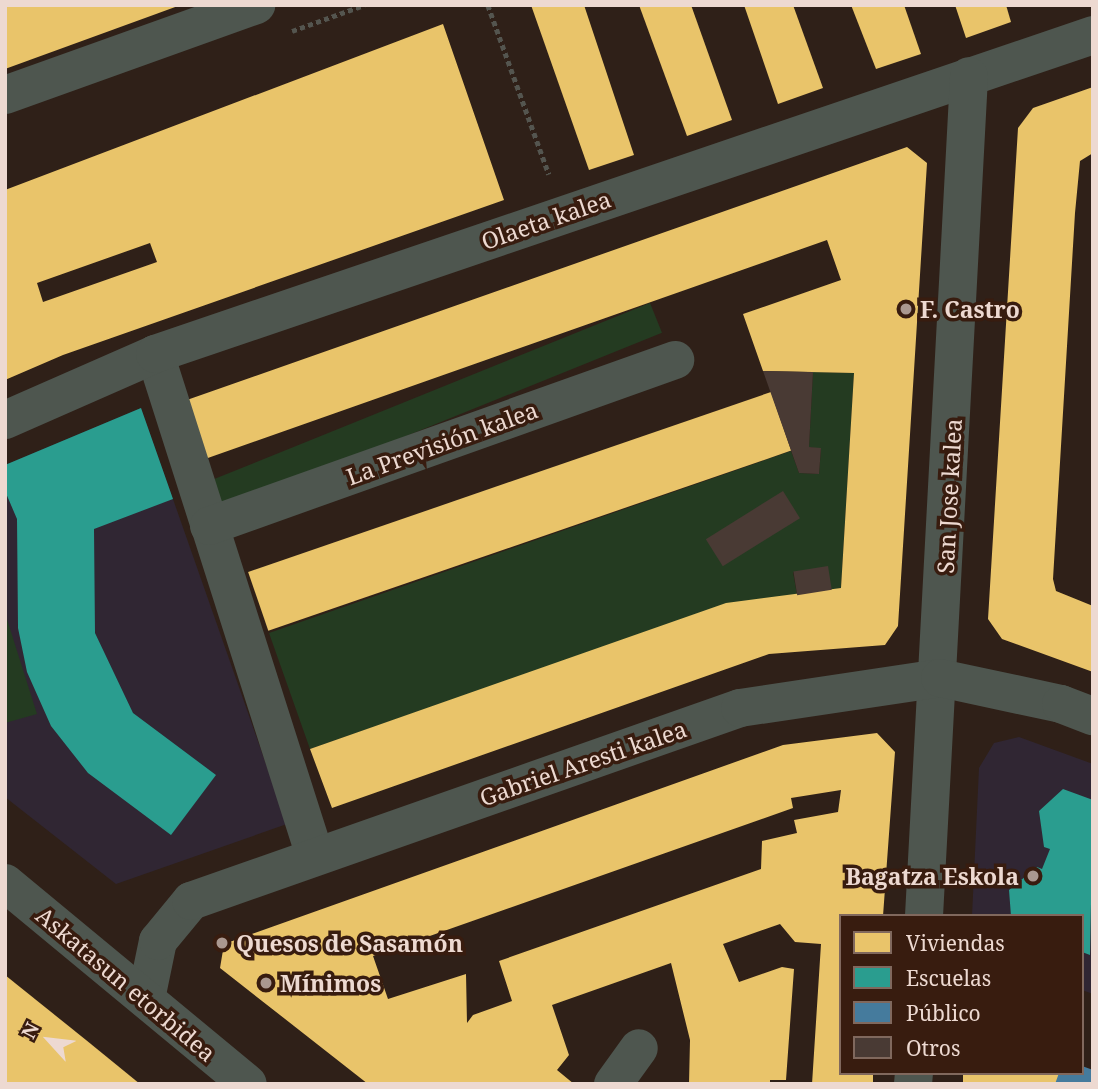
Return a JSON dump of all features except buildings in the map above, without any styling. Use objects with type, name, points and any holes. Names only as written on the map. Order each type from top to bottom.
[{"type":"street","points":[[5,95],[256,5]]},
{"type":"street","name":"Olaeta kalea","points":[[5,420],[155,354],[1093,35]]},
{"type":"street","name":"San Jose kalea","points":[[924,914],[940,678],[969,76]]},
{"type":"street","points":[[155,354],[315,856]]},
{"type":"street","name":"La Previsión kalea","points":[[209,526],[675,360]]},
{"type":"street","name":"Gabriel Aresti kalea","points":[[146,999],[158,941],[191,901],[740,708],[940,678],[1061,704],[1093,716]]},
{"type":"street","name":"Askatasun etorbidea","points":[[5,883],[248,1084]]},
{"type":"street","points":[[612,1084],[639,1048]]},
{"type":"path","points":[[488,5],[563,214]]},
{"type":"shaded area","points":[[141,408],[287,824],[116,884],[5,797],[5,465]]},
{"type":"shaded area","name":"Bagatza Eskola","points":[[1019,737],[1093,764],[1093,994],[1084,991],[1084,914],[972,914],[979,768],[994,743]]},
{"type":"green space","points":[[650,303],[662,333],[224,509],[212,480]]},
{"type":"green space","points":[[813,372],[854,373],[841,588],[832,590],[793,572],[797,595],[518,677],[310,749],[269,633],[791,451],[799,473],[819,474],[821,449],[809,447]]},
{"type":"green space","points":[[5,613],[37,714],[5,723]]},
{"type":"place","name":"F. Castro","points":[[906,309]]},
{"type":"place","name":"Bagatza Eskola","points":[[1033,876]]},
{"type":"place","name":"Quesos de Sasamón","points":[[222,943]]},
{"type":"place","name":"Mínimos","points":[[266,983]]}]
